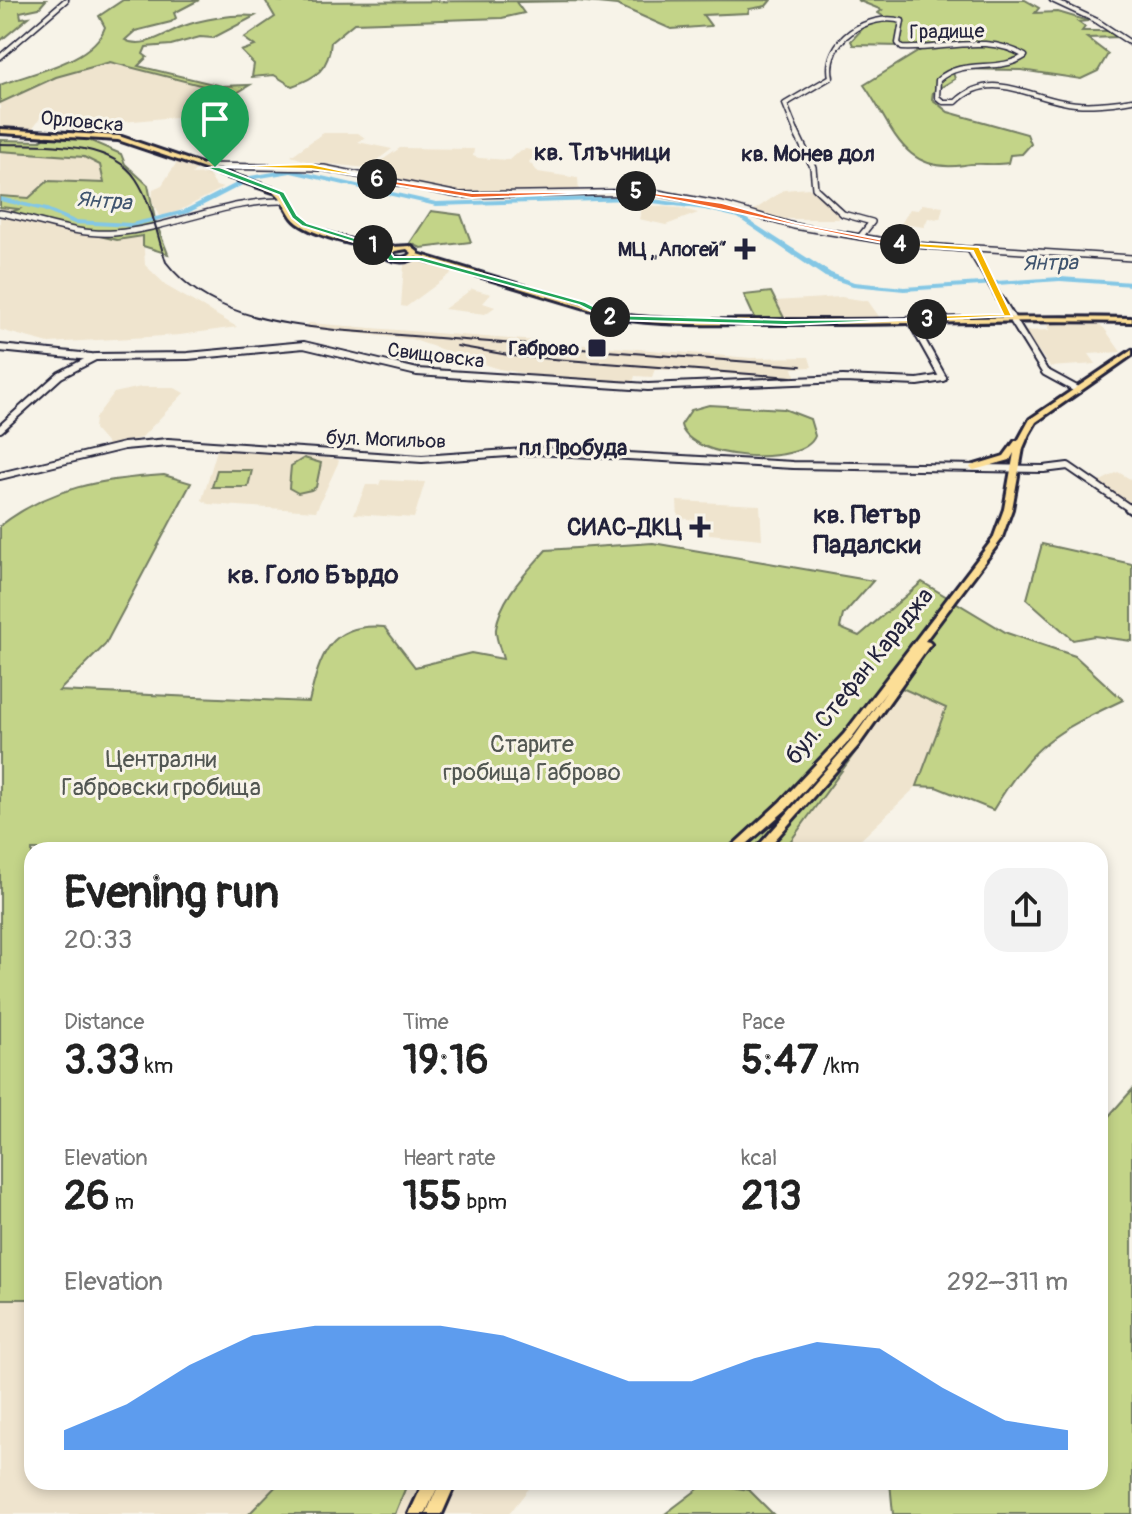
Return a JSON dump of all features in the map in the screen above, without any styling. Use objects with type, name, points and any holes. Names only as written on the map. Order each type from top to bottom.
[{"type":"main road","name":"Орловска","points":[[0,131],[113,137],[208,167]]},
{"type":"main road","points":[[208,167],[281,194],[288,201],[294,216],[305,225],[388,250],[410,248],[417,256],[601,308],[602,316],[618,314],[630,318],[786,323],[1008,316],[1128,320]]},
{"type":"main road","points":[[388,250],[392,259],[407,260],[417,256]]},
{"type":"main road","points":[[974,468],[1007,458],[1038,416],[1132,352]]},
{"type":"main road","points":[[957,590],[1007,521],[1023,435]]},
{"type":"main road","name":"бул. Стефан Караджа","points":[[742,842],[847,737],[957,590]]},
{"type":"main road","name":"бул. Стефан Караджа","points":[[767,842],[855,743],[915,664],[957,590]]},
{"type":"main road","points":[[772,815],[784,823]]},
{"type":"main road","points":[[417,1514],[428,1490]]},
{"type":"main road","points":[[434,1514],[444,1490]]},
{"type":"street","points":[[0,57],[67,0]]},
{"type":"street","points":[[1052,0],[1097,21],[1132,44]]},
{"type":"street","name":"Градище","points":[[860,237],[872,222],[843,214],[815,188],[815,173],[794,134],[785,104],[831,77],[828,64],[835,44],[877,19],[889,17],[902,21],[898,43],[902,48],[974,42],[1016,50],[1025,56],[1015,62],[966,66],[944,74],[938,80],[937,97],[943,102],[956,102],[964,91],[988,84],[1065,102],[1096,105],[1132,100]]},
{"type":"street","name":"Орловска","points":[[208,167],[324,168],[459,195],[653,192],[722,205],[794,226],[903,244],[1132,258]]},
{"type":"street","points":[[0,213],[87,232],[125,231],[165,224],[245,200],[288,201]]},
{"type":"street","points":[[972,249],[1008,316],[1045,372],[1078,390]]},
{"type":"street","name":"Свищовска","points":[[0,429],[60,375],[95,357],[188,356],[309,344],[417,372],[648,387],[843,379],[918,382],[943,378],[910,319]]},
{"type":"street","points":[[0,348],[95,357]]},
{"type":"street","points":[[54,354],[117,355]]},
{"type":"street","name":"бул. Могильов","points":[[0,476],[124,446],[168,442],[422,459],[537,451],[806,466],[1068,466],[1132,510]]},
{"type":"shaded area","points":[[110,62],[235,94],[195,115],[113,123],[51,116],[41,117],[31,130],[0,131],[0,103],[56,77]]},
{"type":"shaded area","points":[[323,133],[358,133],[365,138],[358,142],[392,149],[367,168],[310,162],[291,156]]},
{"type":"shaded area","points":[[400,148],[474,149],[473,156],[479,158],[509,160],[526,149],[538,152],[529,162],[538,172],[578,178],[579,191],[469,195],[369,175],[372,167]]},
{"type":"shaded area","points":[[0,151],[84,157],[100,165],[104,183],[29,199],[0,196]]},
{"type":"shaded area","points":[[179,159],[199,166],[192,175],[208,174],[216,186],[223,188],[175,213],[159,216],[152,201],[153,189],[162,185]]},
{"type":"shaded area","points":[[809,188],[837,209],[839,219],[777,219],[753,211],[784,190]]},
{"type":"shaded area","points":[[922,204],[943,207],[940,219],[928,218],[924,227],[901,224],[910,209],[918,210]]},
{"type":"shaded area","points":[[643,205],[698,213],[666,225],[639,219]]},
{"type":"shaded area","points":[[0,207],[20,208],[16,218],[117,240],[143,235],[145,265],[168,287],[237,327],[180,335],[49,343],[0,330]]},
{"type":"shaded area","points":[[420,261],[455,271],[406,307],[401,306],[404,265]]},
{"type":"shaded area","points":[[472,289],[491,294],[483,303],[495,307],[485,314],[444,309]]},
{"type":"shaded area","points":[[841,297],[868,301],[880,318],[786,321],[775,301]]},
{"type":"shaded area","points":[[1094,322],[1104,328],[1121,352],[1089,354],[1096,364],[1050,367],[1024,331],[1049,330],[1048,324]]},
{"type":"shaded area","points":[[309,323],[751,358],[809,357],[812,367],[793,368],[796,379],[655,369],[652,377],[635,376],[633,382],[532,375],[499,369],[411,339],[305,328]]},
{"type":"shaded area","points":[[141,387],[173,387],[184,393],[141,438],[108,445],[94,429],[95,418],[114,393]]},
{"type":"shaded area","points":[[217,450],[339,461],[316,511],[208,504],[202,500]]},
{"type":"shaded area","points":[[1118,472],[1132,480],[1132,506],[1097,483]]},
{"type":"shaded area","points":[[381,480],[425,482],[414,518],[354,514],[366,485],[379,485]]},
{"type":"shaded area","points":[[677,501],[760,505],[762,539],[709,534],[708,521],[678,518]]},
{"type":"shaded area","points":[[902,688],[946,708],[917,786],[858,842],[790,842]]},
{"type":"shaded area","points":[[0,1299],[24,1299],[24,1490],[528,1490],[509,1514],[0,1514]]},
{"type":"green space","points":[[0,0],[46,0],[39,8],[20,12],[21,18],[29,17],[0,41]]},
{"type":"green space","points":[[123,0],[199,0],[174,13],[176,18],[171,22],[135,31],[125,40],[132,43],[147,42],[208,19],[255,16],[213,38],[200,37],[171,45],[146,47],[143,54],[147,57],[138,66],[221,86],[250,85],[235,94],[110,62],[56,77],[0,103],[0,85],[59,65],[88,49],[105,27],[99,16]]},
{"type":"green space","points":[[265,0],[771,0],[766,6],[749,9],[748,13],[703,15],[711,26],[671,29],[617,5],[577,1],[516,2],[524,13],[502,18],[354,23],[331,42],[320,71],[292,86],[274,75],[252,77],[254,64],[241,51],[255,46],[244,38],[275,17]]},
{"type":"green space","points":[[857,0],[1025,0],[1039,8],[1035,13],[1058,12],[1088,21],[1078,22],[1085,27],[1082,31],[1111,31],[1119,37],[1087,38],[1108,54],[1098,71],[1081,79],[1021,70],[952,69],[955,79],[933,92],[932,99],[948,112],[1027,134],[1031,144],[1022,154],[1010,155],[1008,163],[943,166],[926,162],[902,144],[864,85],[919,51],[901,46],[853,45],[851,41],[864,27],[886,18],[878,13],[882,10]]},
{"type":"green space","points":[[50,133],[87,134],[86,139],[121,154],[125,164],[148,185],[155,220],[168,254],[143,246],[143,236],[117,240],[5,215],[19,209],[0,207],[0,196],[29,198],[48,181],[104,183],[100,165],[84,157],[0,151],[0,140],[40,141]]},
{"type":"green space","points":[[431,211],[461,215],[471,242],[421,248],[410,243]]},
{"type":"green space","points":[[771,292],[785,320],[755,319],[744,295]]},
{"type":"green space","points":[[709,405],[784,409],[810,419],[815,436],[806,446],[790,453],[746,456],[723,452],[688,437],[681,425],[691,410]]},
{"type":"green space","points":[[304,458],[321,463],[316,487],[298,493],[289,488],[291,466]]},
{"type":"green space","points":[[217,470],[252,470],[248,487],[212,487]]},
{"type":"green space","points":[[164,475],[191,483],[105,645],[59,691],[309,702],[318,670],[330,645],[339,636],[365,627],[384,627],[415,667],[471,653],[503,659],[496,633],[503,607],[515,586],[546,550],[653,543],[873,581],[843,615],[840,628],[859,636],[922,582],[1007,633],[1075,656],[1123,700],[1047,742],[1021,769],[993,810],[936,787],[917,786],[946,708],[902,688],[790,842],[24,842],[24,1299],[0,1299],[0,526],[38,502],[58,494],[119,479]]},
{"type":"green space","points":[[1042,544],[1132,564],[1132,641],[1094,636],[1073,640],[1027,599]]},
{"type":"green space","points":[[1132,1090],[1132,1514],[893,1514],[891,1490],[1108,1490],[1108,1117]]},
{"type":"green space","points":[[272,1490],[405,1490],[395,1514],[249,1514]]},
{"type":"green space","points":[[697,1490],[749,1490],[773,1514],[665,1514]]},
{"type":"waterway","name":"Янтра","points":[[0,199],[45,209],[74,222],[131,225],[186,212],[252,177],[291,171],[436,204],[630,198],[705,208],[740,217],[828,275],[853,284],[904,289],[1060,279],[1132,284]]},
{"type":"railway","points":[[0,144],[74,147],[110,157],[124,166],[136,179],[146,198],[166,262],[182,280],[201,294],[243,313],[288,324],[335,330],[801,366]]},
{"type":"railway","points":[[457,346],[514,356],[791,377]]},
{"type":"place","name":"МЦ „Апогей“","points":[[745,249]]},
{"type":"place","name":"Габрово","points":[[597,348]]},
{"type":"place","name":"СИАС-ДКЦ","points":[[700,527]]},
{"type":"district","name":"кв. Тлъчници","points":[[602,152]]},
{"type":"district","name":"кв. Монев дол","points":[[808,153]]},
{"type":"district","name":"пл Пробуда","points":[[573,447]]},
{"type":"district","name":"кв. Петър Падалски","points":[[867,529]]},
{"type":"district","name":"кв. Голо Бърдо","points":[[313,574]]},
{"type":"route","points":[[215,167],[324,168],[472,196],[653,192],[722,205],[794,226],[903,244],[973,247],[977,249],[975,251],[999,292],[1008,316],[786,323],[655,321],[604,316],[582,303],[419,258],[392,259],[384,248],[302,223],[281,194],[210,168],[215,167]]},
{"type":"park label","name":"Старите гробища Габрово","points":[[532,758]]},
{"type":"park label","name":"Централни Габровски гробища","points":[[161,773]]}]
